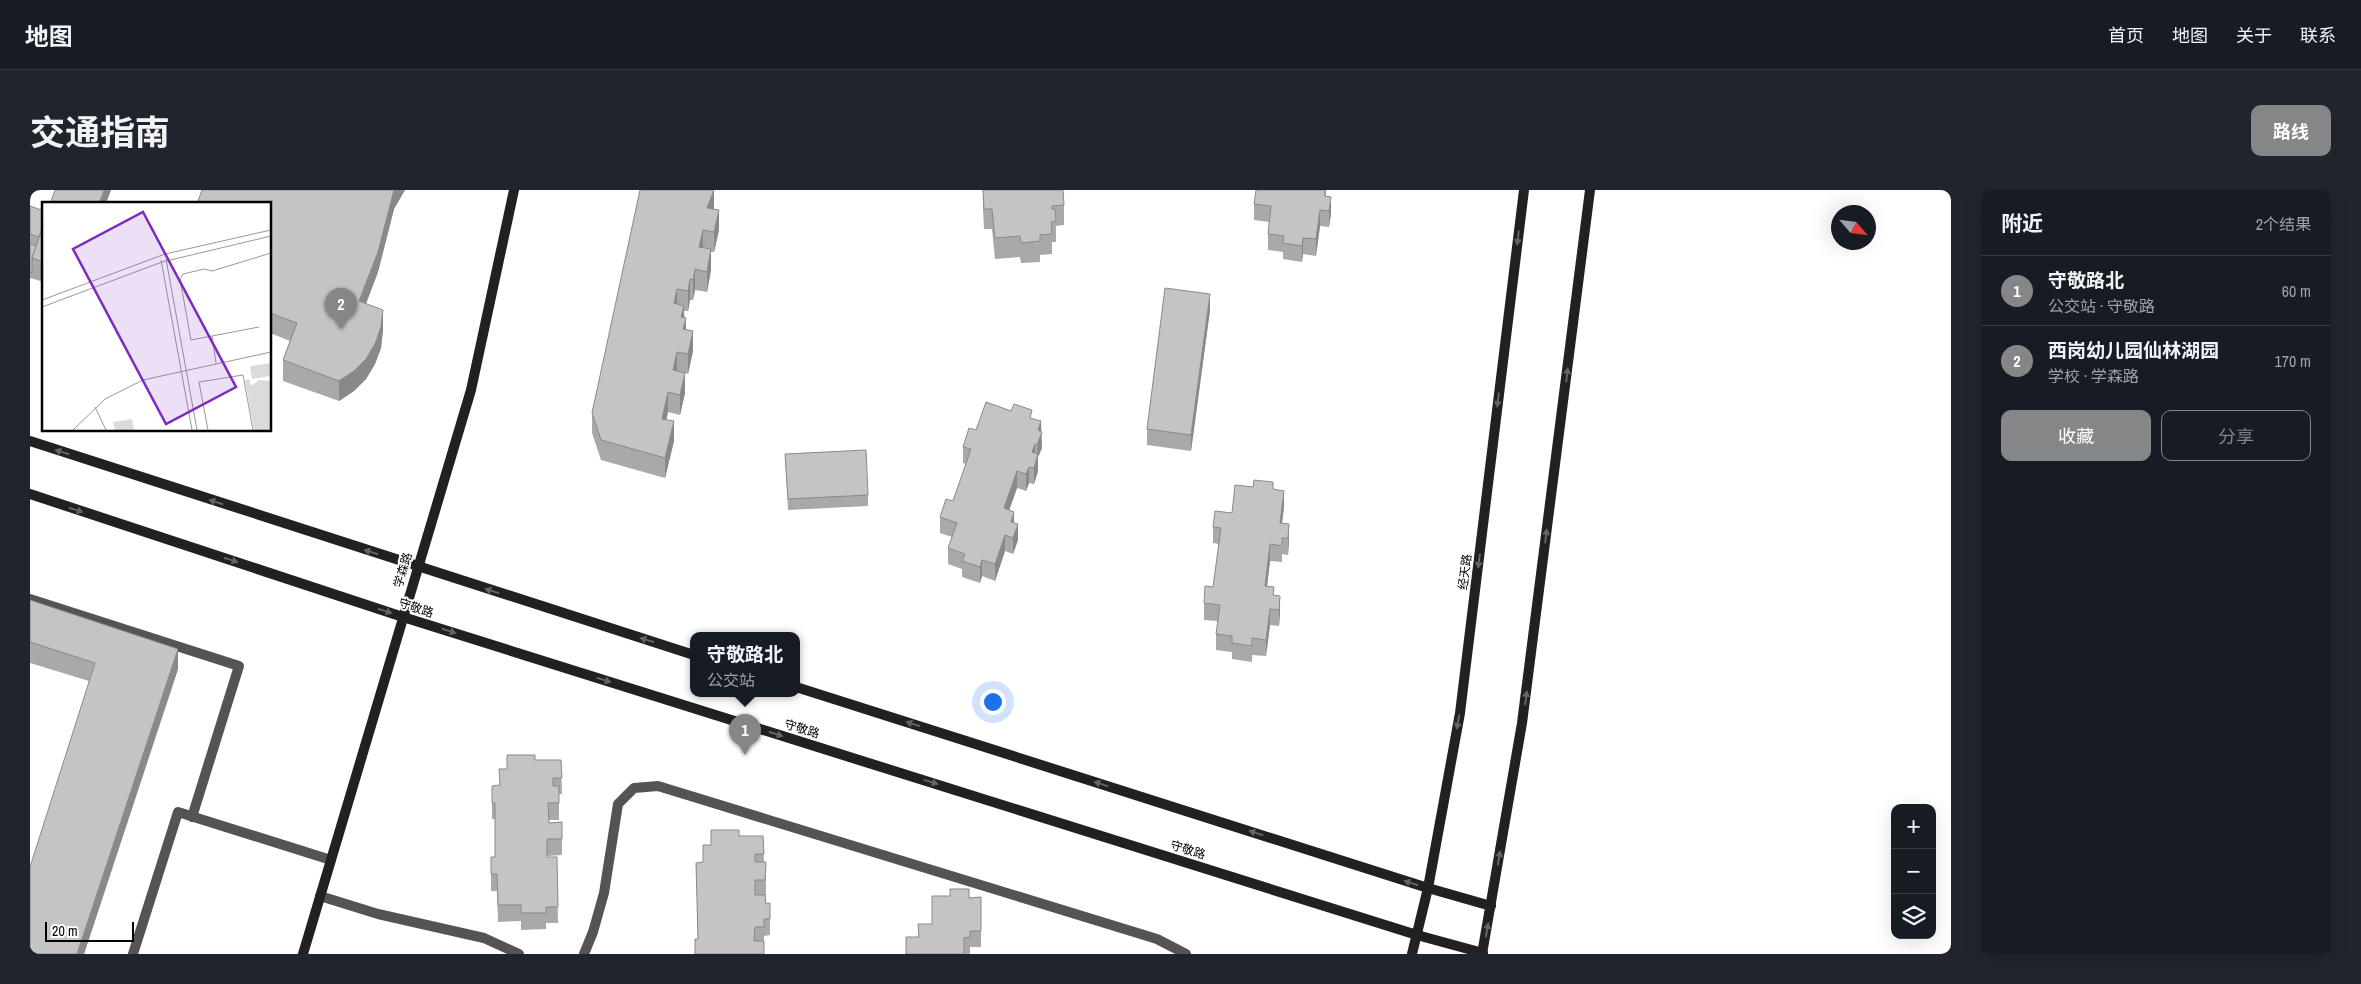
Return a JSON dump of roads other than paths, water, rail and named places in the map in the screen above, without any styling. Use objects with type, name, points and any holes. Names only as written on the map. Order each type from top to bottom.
[{"type":"main road","name":"学森路","points":[[303,954],[471,390],[514,190]]},
{"type":"main road","name":"经天路","points":[[1412,954],[1428,888],[1460,713],[1524,190]]},
{"type":"main road","points":[[1483,954],[1522,723],[1590,190]]},
{"type":"main road","points":[[30,441],[690,654]]},
{"type":"main road","name":"守敬路","points":[[30,494],[403,617],[1417,935],[1483,954]]},
{"type":"main road","points":[[800,689],[1428,888],[1491,906]]},
{"type":"street","points":[[30,599],[239,666],[192,817]]},
{"type":"street","points":[[584,954],[593,932],[604,893],[618,804],[634,788],[658,786],[1157,939],[1186,954]]},
{"type":"street","points":[[133,954],[178,812],[331,860]]},
{"type":"street","points":[[320,896],[378,914],[484,938],[519,954]]},
{"type":"place","name":"西岗幼儿园仙林湖园","points":[[341,329]]},
{"type":"place","name":"守敬路北","points":[[745,755]]}]
